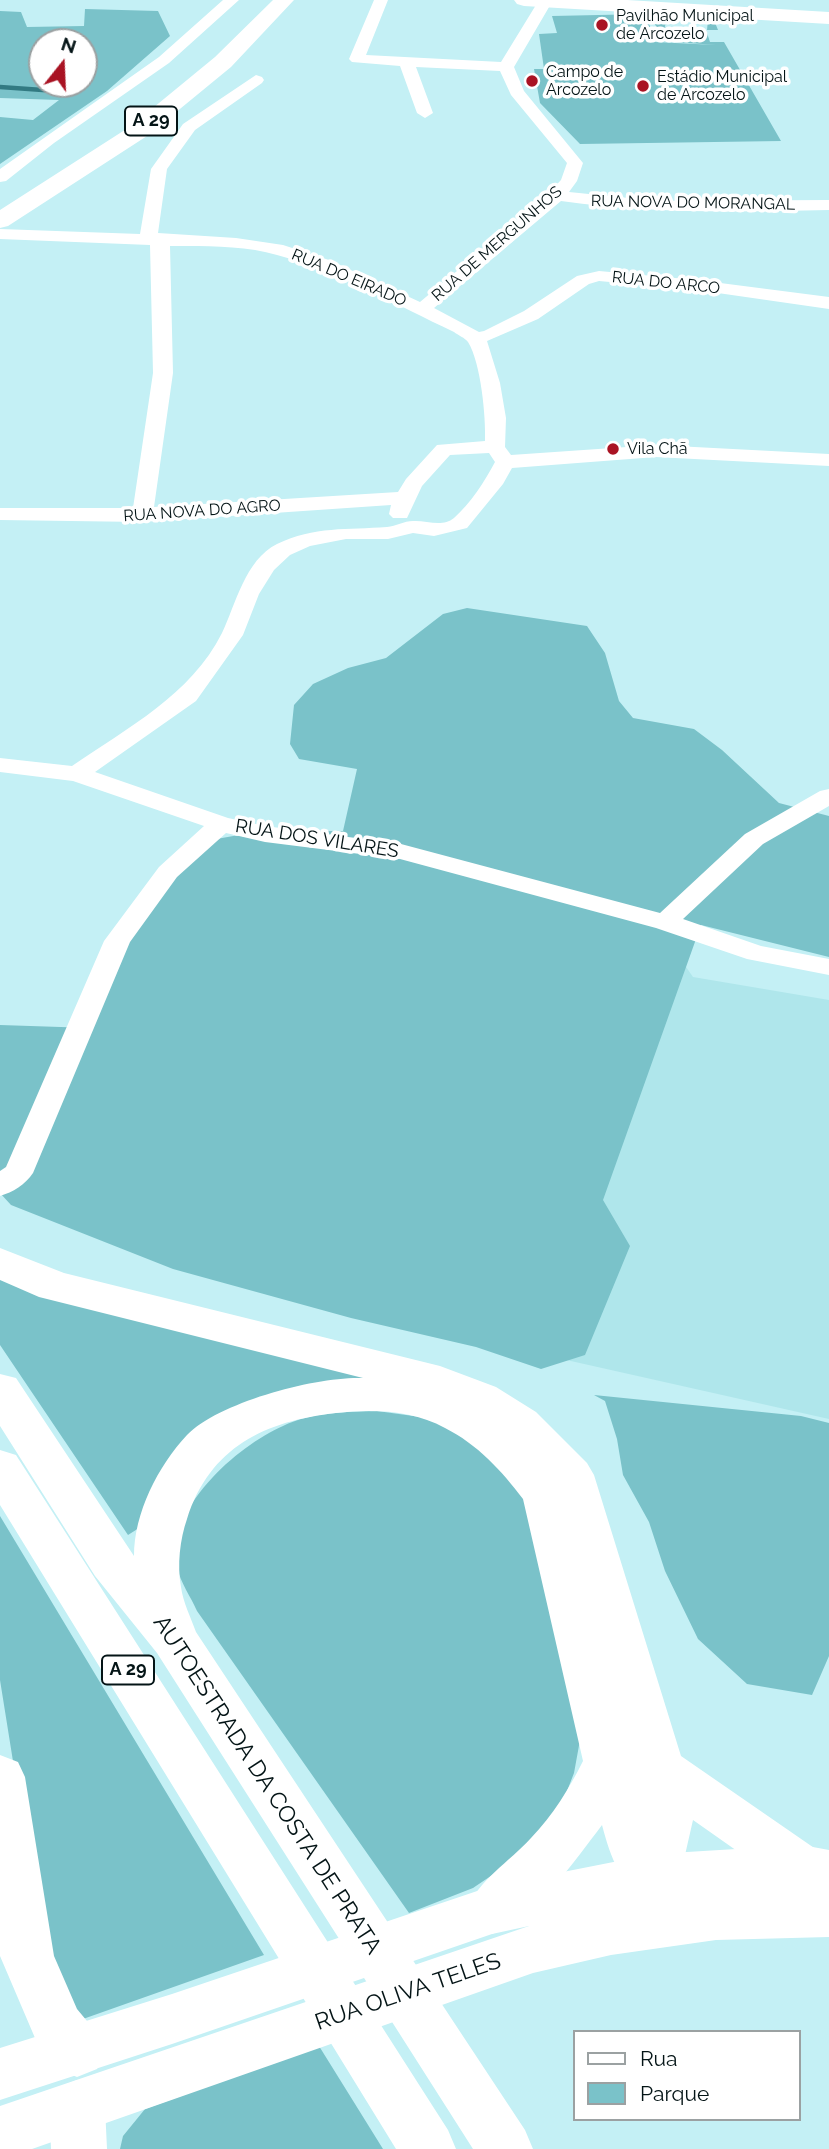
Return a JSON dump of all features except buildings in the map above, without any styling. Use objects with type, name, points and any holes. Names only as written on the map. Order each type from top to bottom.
[{"type":"main road","name":"A 29","points":[[0,205],[119,127],[203,60],[264,0]]},
{"type":"main road","name":"A 29","points":[[0,221],[139,131],[223,62],[285,0]]},
{"type":"main road","points":[[524,0],[829,18]]},
{"type":"main road","points":[[0,1263],[54,1286],[425,1377],[480,1399],[520,1424],[571,1475],[660,1769],[667,1820],[654,1877],[645,1895],[611,1931]]},
{"type":"main road","name":"AUTOESTRADA DA COSTA DE PRATA","points":[[0,1390],[112,1563],[174,1639],[505,2149]]},
{"type":"main road","points":[[174,1639],[157,1587],[157,1538],[174,1487],[204,1446],[248,1418],[302,1400],[358,1394],[410,1397],[462,1416],[513,1454],[545,1493],[608,1761],[635,1851],[654,1877],[716,1916]]},
{"type":"main road","name":"A 29","points":[[0,1467],[428,2149]]},
{"type":"main road","points":[[492,1910],[551,1853],[587,1805],[608,1761]]},
{"type":"main road","points":[[660,1769],[815,1870]]},
{"type":"main road","points":[[0,1777],[27,1956],[57,2027],[92,2056]]},
{"type":"main road","name":"RUA OLIVA TELES","points":[[0,2133],[78,2128],[183,2043],[492,1910],[654,1877],[815,1870]]},
{"type":"main road","points":[[0,1959],[20,1901]]},
{"type":"main road","name":"RUA OLIVA TELES","points":[[183,2043],[533,1949],[611,1931],[716,1916],[829,1913]]},
{"type":"main road","points":[[0,2074],[92,2056],[183,2043]]},
{"type":"main road","points":[[78,2128],[92,2056]]},
{"type":"street","points":[[0,177],[48,140],[164,60],[232,0]]},
{"type":"street","points":[[381,0],[357,59],[506,67],[557,2]]},
{"type":"street","points":[[407,63],[425,113]]},
{"type":"street","name":"RUA DE MERGUNHOS","points":[[421,310],[557,195],[569,181],[575,163],[517,92],[506,67]]},
{"type":"street","points":[[142,516],[163,373],[161,246],[149,234],[159,169],[189,127],[256,80]]},
{"type":"street","name":"RUA NOVA DO MORANGAL","points":[[557,195],[598,203],[647,205],[829,205]]},
{"type":"street","name":"RUA DO EIRADO","points":[[0,234],[236,243],[277,249],[323,264],[476,338]]},
{"type":"street","name":"RUA DO ARCO","points":[[476,338],[490,335],[531,314],[583,280],[599,276],[697,285],[829,303]]},
{"type":"street","points":[[476,338],[490,383],[496,418],[500,455],[496,480],[460,524],[434,530],[413,527],[404,523],[398,509],[413,483],[444,449],[500,455],[656,451],[829,460]]},
{"type":"street","name":"RUA NOVA DO AGRO","points":[[0,514],[142,516],[404,498]]},
{"type":"street","points":[[77,774],[188,696],[232,635],[248,594],[266,566],[282,550],[304,541],[346,533],[388,533],[413,527]]},
{"type":"street","points":[[0,765],[77,774],[221,824]]},
{"type":"street","points":[[665,922],[754,839],[829,796]]},
{"type":"street","name":"RUA DOS VILARES","points":[[0,1186],[18,1173],[117,941],[168,872],[221,824],[265,834],[401,852],[665,922],[756,953],[829,967]]},
{"type":"shaded area","points":[[677,954],[693,977],[829,1000],[829,1419],[464,1337]]},
{"type":"green space","points":[[85,9],[158,11],[170,36],[98,97],[98,28],[28,28],[28,98],[97,98],[0,164],[0,117],[33,120],[59,100],[0,98],[0,11],[21,12],[27,27],[84,26]]},
{"type":"green space","name":"Estádio Municipal de Arcozelo","points":[[651,12],[712,15],[718,30],[707,30],[708,20],[666,18],[665,27],[706,30],[710,42],[724,42],[781,141],[580,144],[540,103],[534,69],[544,69],[539,34],[557,33],[552,16],[646,14],[655,42],[716,45],[661,41]]},
{"type":"green space","points":[[467,608],[587,626],[605,653],[619,701],[633,718],[694,729],[722,750],[779,803],[829,816],[829,957],[701,925],[603,1200],[630,1246],[585,1355],[541,1369],[476,1347],[351,1318],[173,1269],[11,1205],[0,1193],[0,1025],[91,1028],[130,933],[205,841],[256,832],[343,831],[357,769],[299,759],[290,744],[294,705],[313,684],[348,668],[386,658],[443,614]]},
{"type":"green space","points":[[0,1278],[406,1385],[257,1403],[150,1521],[128,1535],[0,1345]]},
{"type":"green space","points":[[594,1395],[801,1416],[829,1423],[829,1656],[812,1695],[747,1684],[698,1639],[665,1571],[649,1522],[623,1475],[617,1439],[605,1401]]},
{"type":"green space","points":[[377,1411],[428,1418],[468,1439],[505,1466],[533,1505],[580,1740],[574,1773],[557,1817],[516,1859],[473,1888],[409,1913],[197,1611],[177,1567],[176,1545],[182,1524],[193,1503],[208,1483],[245,1448],[294,1421],[329,1414]]},
{"type":"green space","points":[[0,1516],[264,1955],[83,2019],[57,1986],[24,1830],[0,1680]]},
{"type":"green space","points":[[319,2046],[383,2149],[120,2149],[123,2136],[145,2109]]},
{"type":"waterway","points":[[0,87],[28,89]]},
{"type":"place","name":"Pavilhão Municipal de Arcozelo","points":[[602,25]]},
{"type":"place","name":"Campo de Arcozelo","points":[[532,81]]},
{"type":"place","name":"Estádio Municipal de Arcozelo","points":[[643,86]]},
{"type":"place","name":"Vila Chã","points":[[613,449]]}]
